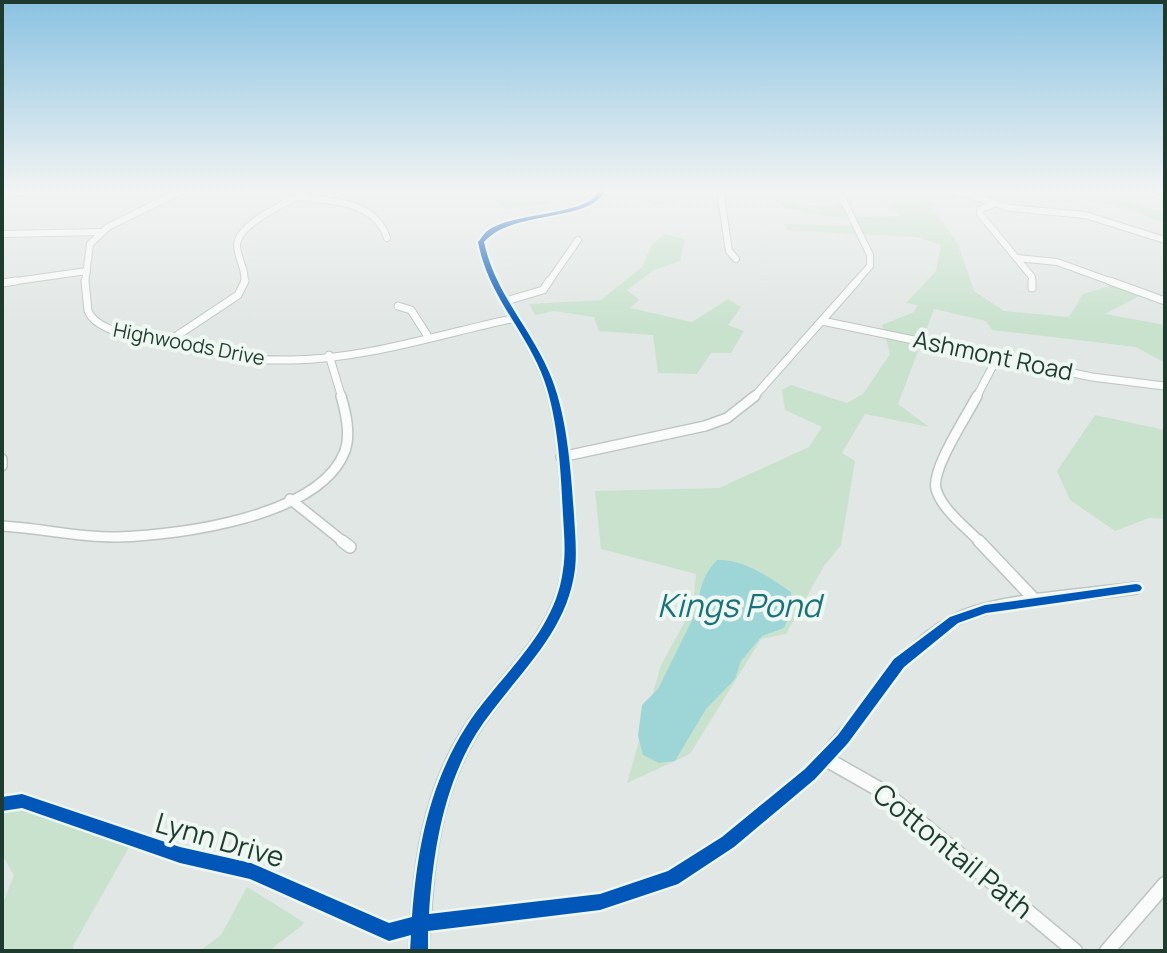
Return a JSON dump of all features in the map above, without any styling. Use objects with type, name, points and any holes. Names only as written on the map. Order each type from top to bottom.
[{"type":"street","name":"Highwoods Drive","points":[[98,235],[88,249],[87,271],[86,305],[95,322],[124,334],[166,343],[263,360],[329,355],[516,318]]},
{"type":"street","points":[[166,343],[238,295],[246,279],[237,248],[241,235]]},
{"type":"street","points":[[419,951],[426,854],[441,793],[455,759],[473,729],[542,640],[566,586],[570,552],[557,407],[549,381],[484,262],[481,242],[484,235]]},
{"type":"street","points":[[727,235],[729,251],[736,259]]},
{"type":"street","points":[[561,457],[727,418],[746,406],[867,271],[871,260],[860,235]]},
{"type":"street","points":[[998,235],[1032,277],[1032,288]]},
{"type":"street","points":[[506,301],[543,290],[578,240]]},
{"type":"street","points":[[1017,258],[1057,262],[1165,301]]},
{"type":"street","points":[[2,283],[87,271]]},
{"type":"street","points":[[398,306],[411,310],[427,335]]},
{"type":"street","name":"Ashmont Road","points":[[822,321],[1107,379],[1164,386]]},
{"type":"street","points":[[2,526],[93,537],[144,536],[223,522],[290,499],[331,473],[346,447],[345,421],[329,355]]},
{"type":"street","points":[[998,356],[937,472],[936,488],[945,505],[1036,601]]},
{"type":"street","points":[[2,459],[2,466]]},
{"type":"street","points":[[290,499],[350,547]]},
{"type":"street","name":"Lynn Drive","points":[[2,804],[22,801],[180,855],[251,871],[389,932],[419,924],[600,902],[672,878],[728,842],[826,759],[890,673],[939,629],[970,613],[1136,588]]},
{"type":"street","name":"Cottontail Path","points":[[826,759],[884,792],[1075,951]]},
{"type":"street","points":[[1107,951],[1165,884]]},
{"type":"green space","points":[[663,235],[685,240],[680,261],[654,270],[627,290],[639,300],[630,308],[692,322],[728,299],[741,307],[728,325],[744,331],[731,353],[711,353],[697,374],[658,373],[653,335],[599,331],[594,317],[554,311],[535,315],[529,304],[601,300],[642,267],[652,244]]},
{"type":"green space","points":[[888,235],[952,235],[974,291],[1004,311],[1069,317],[1083,294],[1120,283],[1145,293],[1105,314],[1165,325],[1165,363],[1136,347],[992,330],[986,321],[934,309],[898,404],[929,427],[865,414],[842,453],[855,461],[841,545],[824,566],[786,634],[761,639],[690,754],[627,783],[661,665],[693,607],[696,574],[601,549],[595,491],[719,488],[809,447],[822,427],[785,410],[782,390],[791,385],[847,403],[863,394],[890,354],[882,325],[914,312],[917,305],[906,303],[936,271],[941,245],[916,237]]},
{"type":"green space","points":[[1095,415],[1165,430],[1165,519],[1149,518],[1115,531],[1070,500],[1057,471]]},
{"type":"green space","points":[[2,803],[136,835],[73,946],[74,951],[2,951],[2,906],[14,875],[2,855]]},
{"type":"green space","points":[[247,887],[305,923],[269,951],[200,951],[221,935]]},
{"type":"water","name":"Kings Pond","points":[[717,560],[737,562],[756,570],[791,592],[792,609],[784,628],[762,636],[741,661],[735,679],[706,709],[675,761],[659,763],[643,755],[638,736],[642,705],[658,689],[699,606],[706,575]]},
{"type":"cycle path","points":[[419,951],[425,864],[446,781],[472,729],[544,636],[564,594],[569,570],[564,469],[551,388],[537,356],[490,276],[481,242],[486,235]]},
{"type":"cycle path","points":[[2,804],[22,801],[180,855],[251,871],[389,932],[419,924],[600,902],[672,878],[728,842],[810,774],[843,739],[899,663],[954,620],[985,609],[1136,588]]}]
